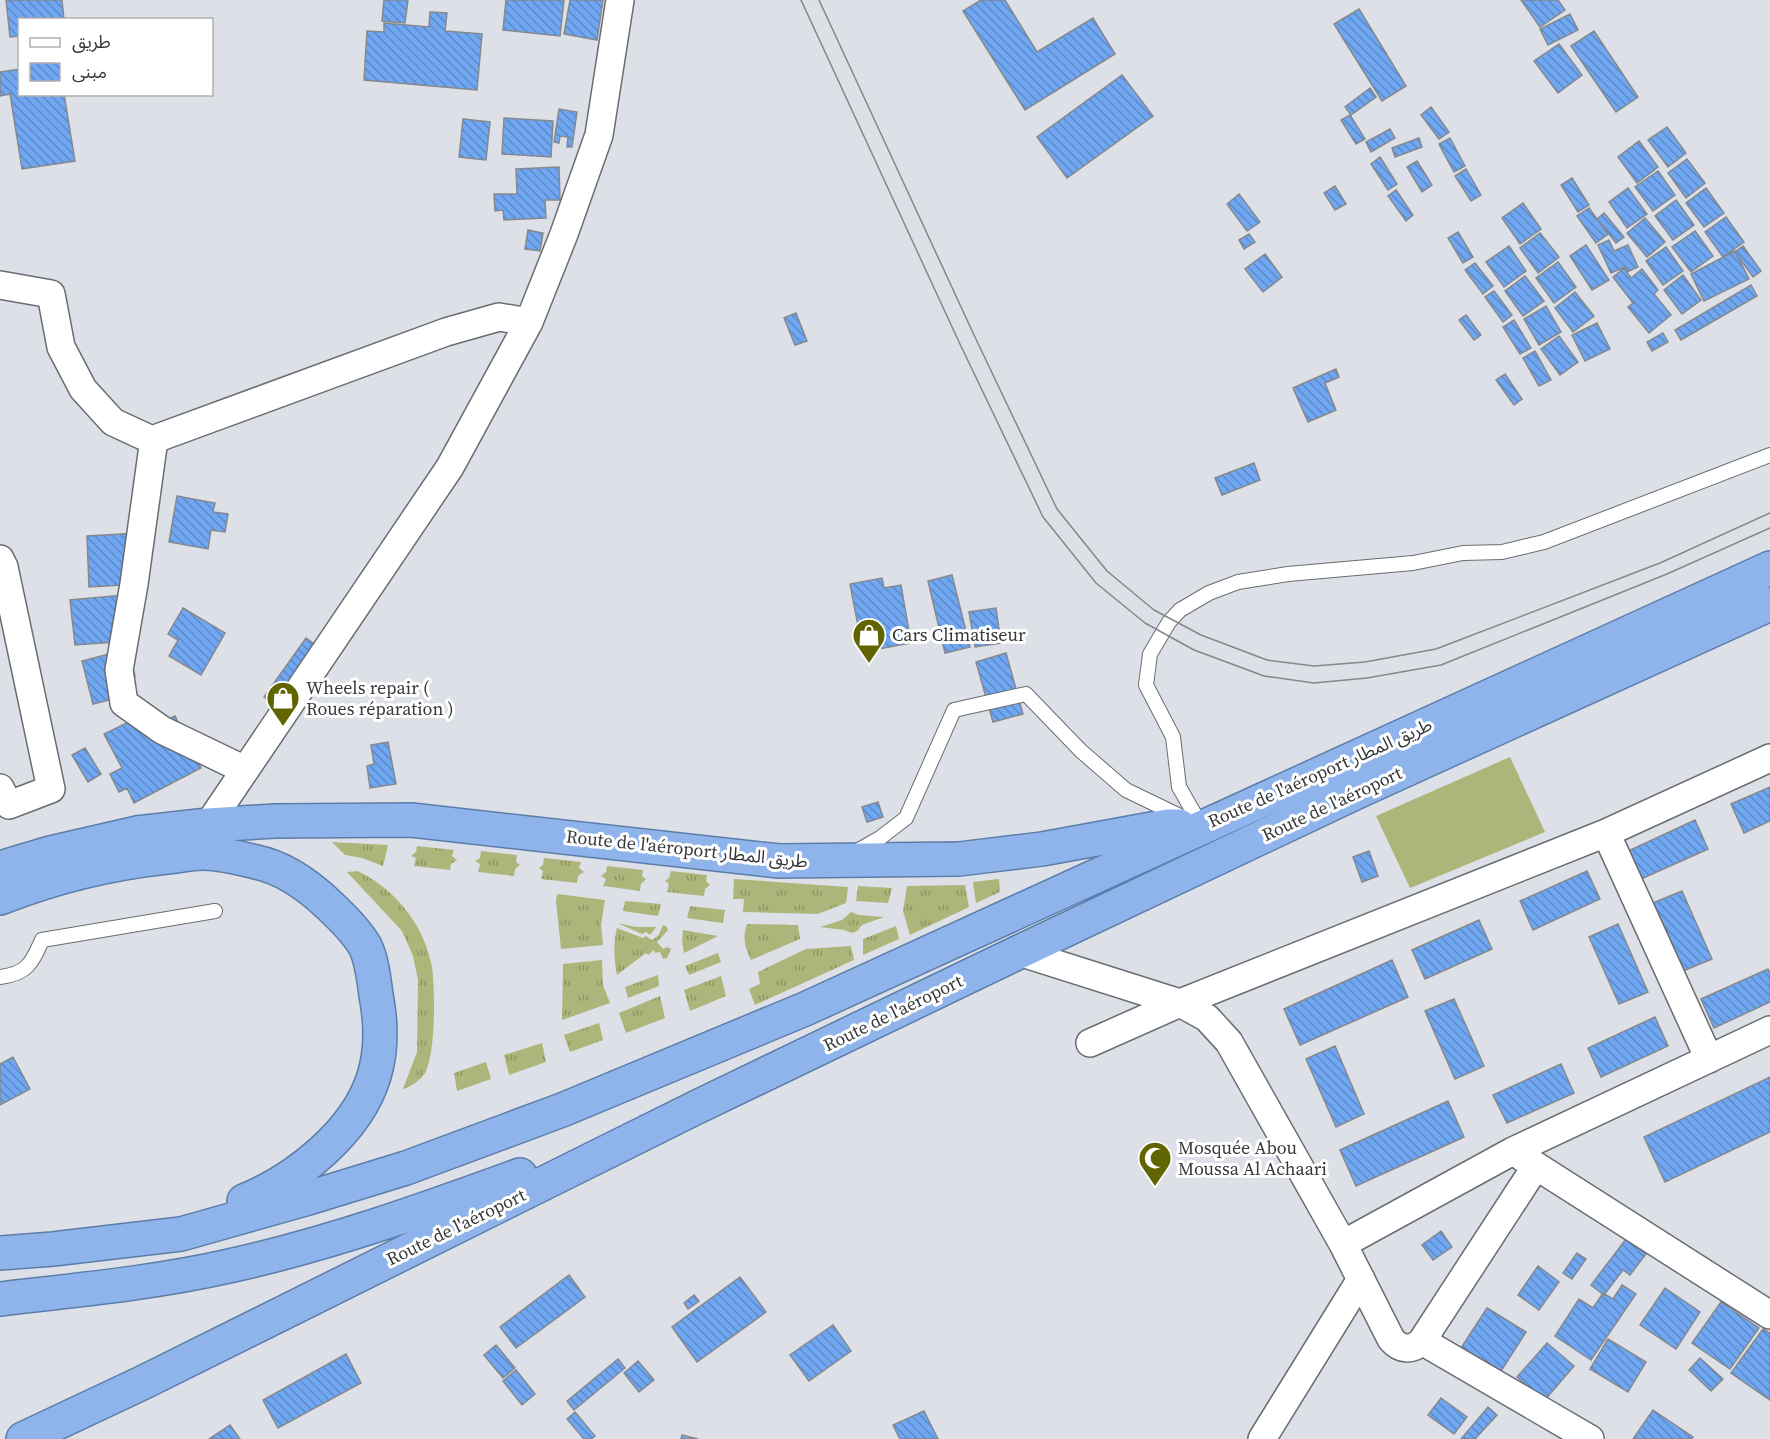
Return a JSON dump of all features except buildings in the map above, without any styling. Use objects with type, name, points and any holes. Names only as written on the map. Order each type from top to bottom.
[{"type":"highway","name":"Route de l'aéroport طريق المطار","points":[[0,868],[50,853],[137,833],[206,839],[275,821],[411,820],[779,861],[836,862],[959,859],[1042,849],[1168,826],[1202,826],[1770,568]]},
{"type":"highway","name":"Route de l'aéroport","points":[[23,1439],[142,1383],[695,1108],[1018,952],[1359,791],[1770,604]]},
{"type":"highway","points":[[0,1253],[181,1234],[406,1168],[562,1110],[806,1009],[1202,826]]},
{"type":"highway","points":[[0,898],[37,884],[206,839],[296,878],[341,916],[366,947],[378,1005],[380,1039],[374,1076],[360,1106],[339,1134],[309,1164],[279,1185],[246,1200],[192,1218],[53,1249]]},
{"type":"highway","points":[[0,1299],[158,1280],[315,1245],[468,1194],[695,1108]]},
{"type":"street","points":[[206,839],[245,770],[450,467],[529,322],[564,234],[599,135],[620,0]]},
{"type":"street","points":[[0,285],[51,294],[60,347],[83,389],[113,422],[154,439],[446,332],[499,317],[529,322]]},
{"type":"street","points":[[154,439],[134,584],[119,670],[124,703],[162,730],[245,770]]},
{"type":"street","points":[[0,559],[4,567],[51,789],[9,805],[0,789]]},
{"type":"street","points":[[1090,1043],[1180,1003],[1606,833],[1770,758]]},
{"type":"street","points":[[1606,833],[1709,1059]]},
{"type":"street","points":[[1018,952],[1180,1003],[1207,1018],[1229,1042],[1343,1244],[1394,1342],[1400,1347],[1408,1349],[1422,1341],[1536,1166]]},
{"type":"street","points":[[1343,1244],[1513,1151],[1770,1030]]},
{"type":"street","points":[[1513,1151],[1770,1315]]},
{"type":"street","points":[[1262,1439],[1361,1279]]},
{"type":"street","points":[[1422,1341],[1590,1439]]},
{"type":"lane","points":[[1202,826],[1179,787],[1173,737],[1146,685],[1150,654],[1169,622],[1180,609],[1209,593],[1238,582],[1288,574],[1413,563],[1463,553],[1502,552],[1544,542],[1770,455]]},
{"type":"lane","points":[[836,862],[880,838],[906,818],[954,710],[1026,693],[1081,751],[1126,790],[1202,826]]},
{"type":"lane","points":[[0,977],[11,976],[30,966],[42,940],[215,911]]},
{"type":"green space","points":[[1510,757],[1545,832],[1410,888],[1376,816]]},
{"type":"green space","points":[[332,842],[388,845],[383,866],[362,858],[345,855]]},
{"type":"green space","points":[[417,846],[454,850],[452,856],[457,860],[451,864],[450,870],[414,866],[416,858],[411,856],[416,852]]},
{"type":"green space","points":[[481,851],[517,855],[516,862],[520,865],[515,869],[514,876],[478,872],[480,864],[475,861],[480,858]]},
{"type":"green space","points":[[544,858],[581,862],[579,868],[584,872],[578,876],[577,883],[541,879],[543,871],[539,868],[543,865]]},
{"type":"green space","points":[[607,866],[643,870],[642,876],[646,879],[641,884],[640,891],[603,886],[606,879],[601,876],[606,872]]},
{"type":"green space","points":[[358,871],[389,892],[408,912],[422,936],[432,967],[434,1021],[429,1063],[421,1078],[403,1089],[417,1052],[418,980],[413,956],[402,931],[347,872]]},
{"type":"green space","points":[[671,871],[707,875],[706,881],[710,885],[705,889],[704,896],[667,892],[669,884],[665,881],[669,878]]},
{"type":"green space","points":[[734,879],[848,887],[846,903],[818,914],[743,912],[744,899],[733,899]]},
{"type":"green space","points":[[999,879],[1000,892],[976,903],[973,882]]},
{"type":"green space","points":[[965,885],[969,907],[910,935],[903,911],[907,886]]},
{"type":"green space","points":[[858,886],[892,888],[888,903],[856,901]]},
{"type":"green space","points":[[557,894],[605,900],[601,924],[603,945],[561,949]]},
{"type":"green space","points":[[625,901],[661,904],[658,916],[623,911]]},
{"type":"green space","points":[[690,906],[725,910],[723,923],[687,918]]},
{"type":"green space","points":[[851,912],[884,917],[862,925],[852,933],[820,927],[842,920]]},
{"type":"green space","points":[[617,923],[636,927],[656,927],[650,935]]},
{"type":"green space","points":[[747,924],[798,925],[800,939],[751,960],[745,942]]},
{"type":"green space","points":[[663,925],[668,930],[657,942],[663,949],[667,947],[671,949],[667,958],[663,959],[660,952],[655,953],[654,950],[648,955],[646,953],[617,975],[614,951],[617,928],[643,938],[646,936],[652,940],[658,936]]},
{"type":"green space","points":[[896,926],[899,939],[863,955],[863,939]]},
{"type":"green space","points":[[683,930],[718,936],[684,953]]},
{"type":"green space","points":[[851,946],[854,960],[755,1005],[749,989],[760,984],[758,972],[806,949]]},
{"type":"green space","points":[[718,953],[721,962],[689,975],[685,966]]},
{"type":"green space","points":[[602,960],[603,985],[610,1003],[562,1020],[563,964]]},
{"type":"green space","points":[[658,975],[659,986],[628,998],[625,987]]},
{"type":"green space","points":[[721,976],[726,996],[690,1011],[684,990]]},
{"type":"green space","points":[[660,996],[665,1018],[626,1033],[619,1013]]},
{"type":"green space","points":[[599,1023],[603,1040],[570,1052],[564,1035]]},
{"type":"green space","points":[[542,1043],[546,1062],[509,1075],[504,1055]]},
{"type":"green space","points":[[486,1062],[491,1079],[457,1091],[454,1073]]},
{"type":"tram line","points":[[801,0],[959,342],[1043,517],[1096,583],[1145,623],[1194,650],[1264,676],[1314,683],[1367,678],[1441,665],[1667,574],[1770,528]]},
{"type":"tram line","points":[[819,0],[1057,509],[1107,571],[1154,610],[1201,635],[1267,660],[1314,666],[1365,662],[1436,649],[1660,563],[1770,513]]},
{"type":"place","name":"Cars Climatiseur","points":[[869,664]]},
{"type":"place","name":"Wheels repair ( Roues réparation )","points":[[283,727]]},
{"type":"place","name":"Mosquée Abou Moussa Al Achaari","points":[[1155,1187]]}]
